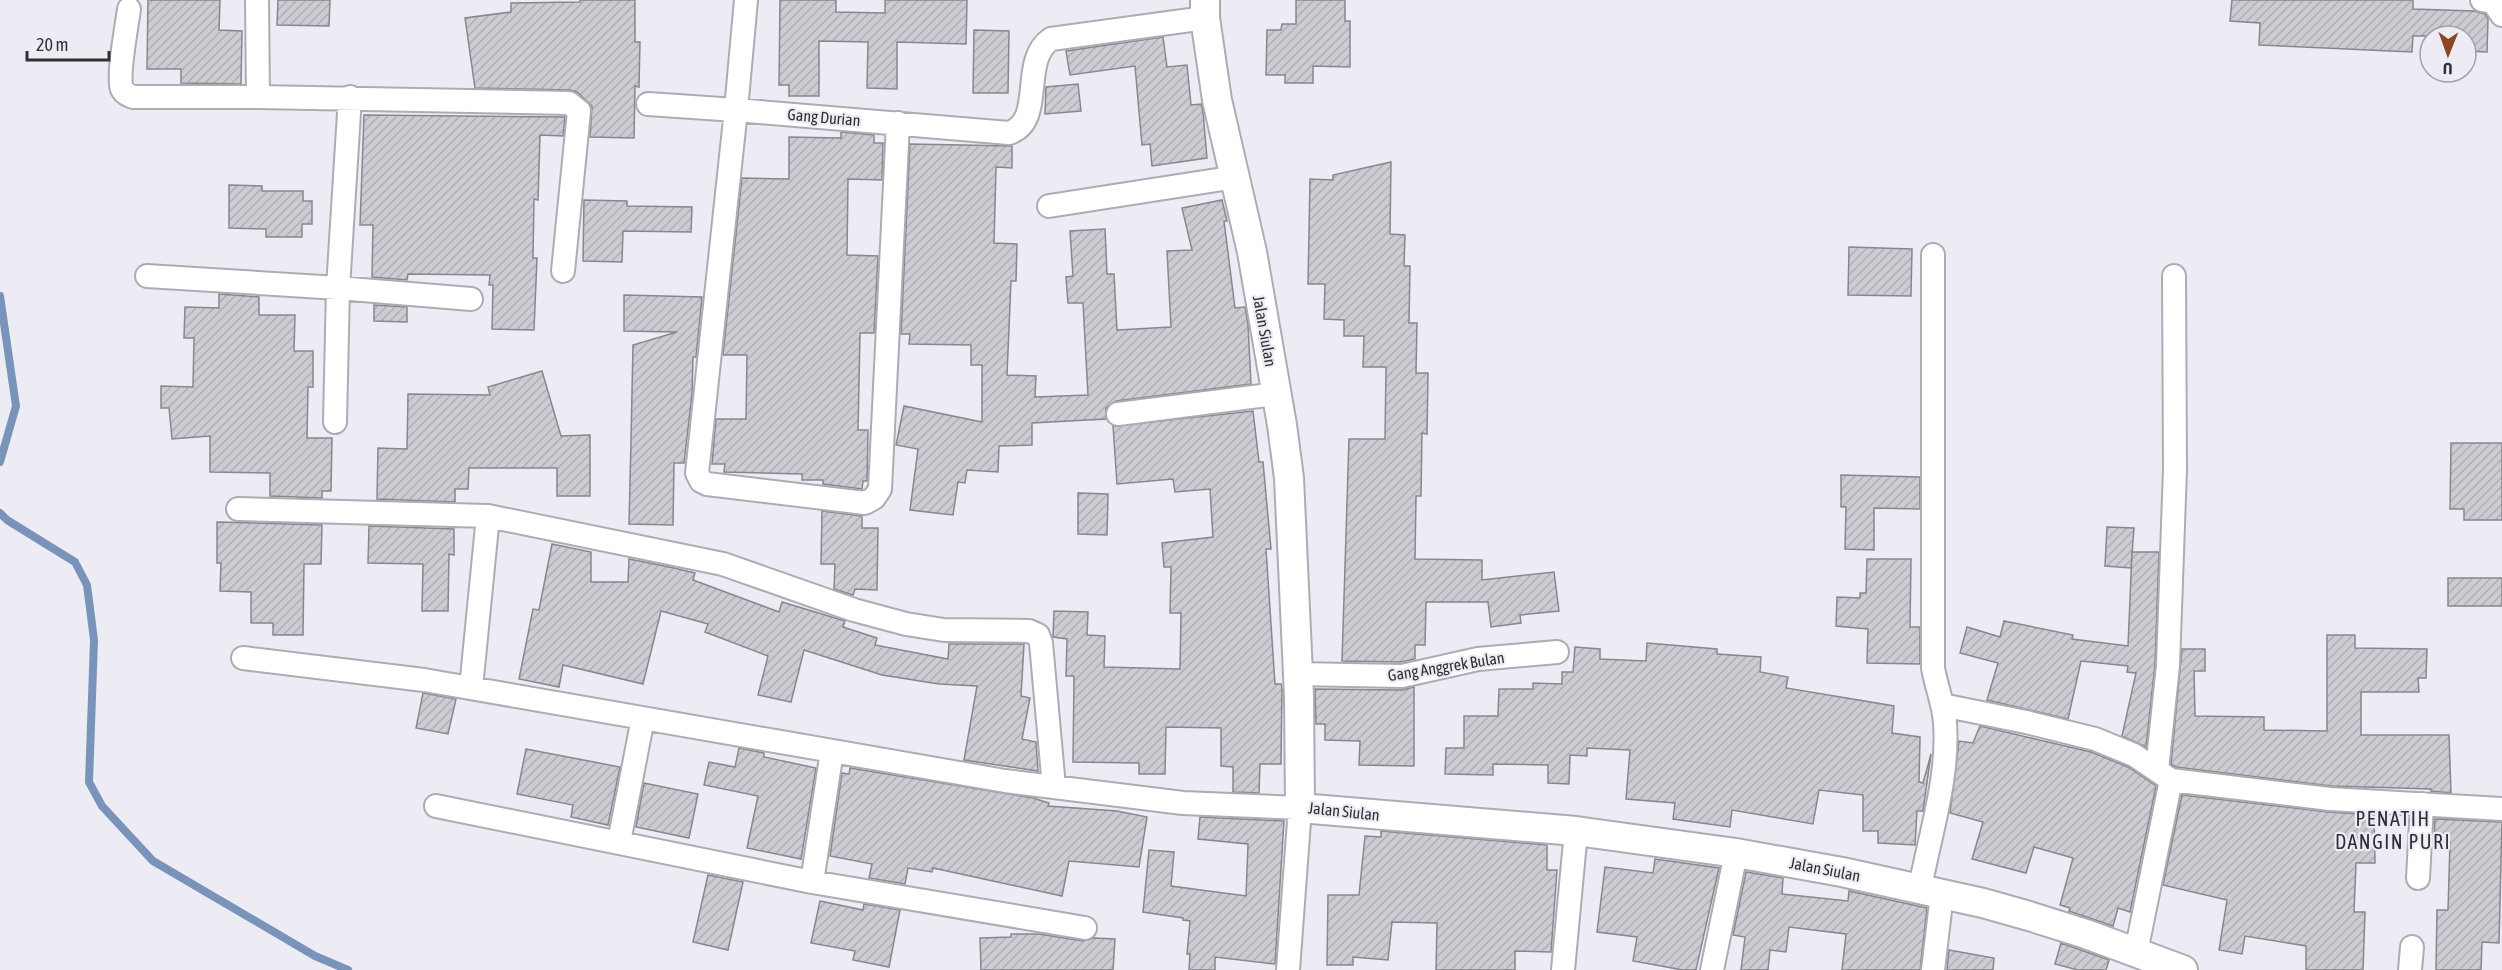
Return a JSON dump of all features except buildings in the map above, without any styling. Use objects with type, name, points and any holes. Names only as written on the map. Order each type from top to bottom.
[{"type":"street","points":[[257,0],[258,97]]},
{"type":"street","points":[[746,0],[697,473],[701,481],[707,484],[865,502],[874,498],[880,489],[898,123]]},
{"type":"street","points":[[2482,0],[2493,2],[2502,15]]},
{"type":"street","points":[[129,9],[121,87],[125,94],[133,97],[350,98],[569,103],[575,105],[579,111],[563,271]]},
{"type":"street","name":"Gang Durian","points":[[648,104],[1009,133],[1020,130],[1026,121],[1041,45],[1051,39],[1205,9]]},
{"type":"street","name":"Jalan Siulan","points":[[1205,9],[1217,100],[1236,177],[1276,394],[1288,478],[1298,674],[1300,808],[1576,831],[1737,853],[1931,891],[2030,916],[2183,970]]},
{"type":"street","points":[[335,422],[338,288],[350,98]]},
{"type":"street","points":[[1049,206],[1236,177]]},
{"type":"street","points":[[1933,255],[1933,668],[1945,720],[1946,741],[1931,891],[1933,970]]},
{"type":"street","points":[[147,276],[471,299]]},
{"type":"street","points":[[2136,952],[2164,775],[2175,469],[2174,276]]},
{"type":"street","points":[[1118,414],[1276,394]]},
{"type":"street","points":[[238,509],[488,516],[723,564],[854,610],[906,624],[944,630],[1029,631],[1038,635],[1054,787]]},
{"type":"street","points":[[471,688],[488,516]]},
{"type":"street","name":"Gang Anggrek Bulan","points":[[1298,674],[1402,676],[1478,659],[1557,652]]},
{"type":"street","points":[[243,658],[424,680],[1054,787],[1183,803],[1300,808],[1288,970]]},
{"type":"street","points":[[1942,705],[2095,739],[2134,755],[2164,775],[2330,799],[2502,809]]},
{"type":"street","points":[[619,842],[643,718]]},
{"type":"street","points":[[812,882],[832,751]]},
{"type":"street","points":[[2418,878],[2422,804]]},
{"type":"street","points":[[436,806],[812,882],[1085,928]]},
{"type":"street","points":[[1563,970],[1576,831]]},
{"type":"street","points":[[1712,970],[1737,853]]},
{"type":"street","points":[[2410,970],[2412,947]]},
{"type":"waterway","points":[[0,296],[16,406],[0,462]]},
{"type":"waterway","points":[[0,513],[7,520],[75,562],[87,585],[94,640],[89,782],[102,806],[153,861],[315,956],[348,970]]},
{"type":"district","name":"PENATIH DANGIN PURI","points":[[2393,830]]}]
